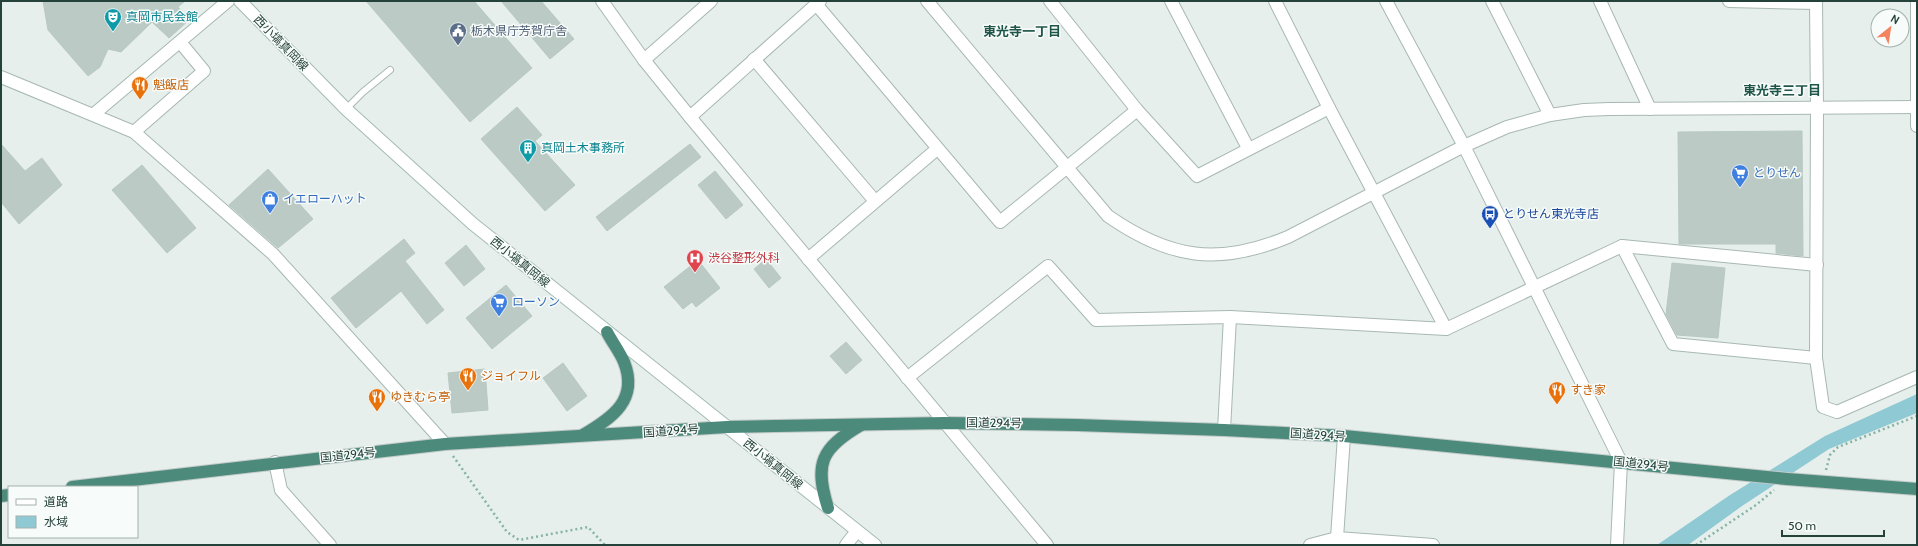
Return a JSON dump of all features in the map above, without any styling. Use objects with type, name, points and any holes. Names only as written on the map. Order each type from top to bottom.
[{"type":"highway","points":[[580,436],[602,424],[616,412],[623,403],[628,389],[628,376],[624,361],[607,332]]},
{"type":"highway","name":"国道294号","points":[[80,486],[275,462],[445,444],[727,427],[944,423],[1076,424],[1344,436],[1787,479],[1917,489]]},
{"type":"highway","points":[[828,508],[822,489],[821,473],[823,463],[832,444],[843,435],[862,424]]},
{"type":"street","points":[[94,114],[228,1]]},
{"type":"street","name":"西小塙真岡線","points":[[240,1],[346,109],[473,224],[875,545]]},
{"type":"street","points":[[602,1],[644,60],[690,117],[1047,545]]},
{"type":"street","points":[[644,60],[710,1]]},
{"type":"street","points":[[927,1],[1066,168],[1108,216],[1129,231],[1152,242],[1180,252],[1206,255],[1242,252],[1266,246],[1288,237],[1464,146],[1507,127],[1550,115],[1584,110],[1917,106]]},
{"type":"street","points":[[1050,1],[1137,110],[1198,176],[1248,148],[1329,108]]},
{"type":"street","points":[[1171,1],[1248,148]]},
{"type":"street","points":[[1275,1],[1329,108],[1446,329]]},
{"type":"street","points":[[1386,1],[1464,146],[1621,462],[1617,545]]},
{"type":"street","points":[[1492,1],[1550,115]]},
{"type":"street","points":[[1600,1],[1650,109]]},
{"type":"street","points":[[1729,1],[1816,2],[1816,358],[1823,406],[1838,412],[1917,377]]},
{"type":"street","points":[[1917,1],[1917,126]]},
{"type":"street","points":[[690,117],[818,3],[937,149],[1000,222],[1137,110]]},
{"type":"street","points":[[134,132],[204,71],[180,42]]},
{"type":"street","points":[[754,59],[875,201]]},
{"type":"street","points":[[1,77],[94,114],[134,132],[273,254],[445,444]]},
{"type":"street","points":[[808,259],[937,149]]},
{"type":"street","points":[[907,378],[1048,266],[1096,320],[1230,317],[1446,329],[1622,246],[1816,264]]},
{"type":"street","points":[[1622,246],[1673,344],[1816,358]]},
{"type":"street","points":[[1224,430],[1230,317]]},
{"type":"street","points":[[1338,542],[1344,436]]},
{"type":"street","points":[[275,462],[281,490],[330,545]]},
{"type":"street","points":[[846,545],[857,531]]},
{"type":"street","points":[[1310,545],[1338,542],[1426,545]]},
{"type":"lane","points":[[346,109],[390,70]]},
{"type":"path","points":[[1823,482],[1830,455],[1838,447],[1917,416]]},
{"type":"path","points":[[445,444],[507,532],[519,540],[588,527],[605,545]]},
{"type":"path","points":[[1696,545],[1756,505],[1787,479]]},
{"type":"water","points":[[1917,394],[1917,413],[1829,449],[1742,506],[1688,545],[1657,545],[1730,495],[1825,436]]},
{"type":"building","name":"真岡市民会館","points":[[43,1],[185,1],[178,7],[189,20],[169,38],[152,22],[121,52],[108,49],[100,67],[88,76],[48,30]]},
{"type":"building","name":"栃木県庁芳賀庁舎","points":[[366,1],[474,1],[532,68],[470,122]]},
{"type":"building","points":[[501,1],[541,1],[574,39],[550,59]]},
{"type":"building","name":"真岡土木事務所","points":[[517,107],[542,135],[535,141],[575,185],[545,211],[481,139]]},
{"type":"building","name":"とりせん","points":[[1802,131],[1803,256],[1776,253],[1776,244],[1679,244],[1678,132]]},
{"type":"building","points":[[1,144],[25,171],[42,158],[62,185],[19,224],[1,202]]},
{"type":"building","points":[[690,144],[701,157],[607,231],[596,217]]},
{"type":"building","points":[[142,165],[196,228],[167,253],[112,190]]},
{"type":"building","name":"イエローハット","points":[[268,169],[313,219],[278,248],[229,205]]},
{"type":"building","points":[[715,171],[743,205],[726,219],[698,185]]},
{"type":"building","points":[[404,239],[415,253],[405,261],[444,310],[427,324],[401,291],[356,328],[331,298]]},
{"type":"building","points":[[466,245],[485,269],[464,286],[445,263]]},
{"type":"building","points":[[766,259],[781,278],[769,288],[754,269]]},
{"type":"building","name":"渋谷整形外科","points":[[698,260],[720,288],[696,307],[692,302],[683,309],[664,287]]},
{"type":"building","points":[[1672,263],[1725,268],[1718,338],[1677,335],[1666,314]]},
{"type":"building","name":"ローソン","points":[[506,285],[532,316],[492,349],[466,318]]},
{"type":"building","points":[[846,342],[862,360],[846,374],[830,356]]},
{"type":"building","points":[[563,363],[587,396],[567,411],[543,378]]},
{"type":"building","name":"ジョイフル","points":[[485,369],[488,410],[452,413],[448,373]]},
{"type":"place","name":"真岡市民会館","points":[[113,32]]},
{"type":"place","name":"栃木県庁芳賀庁舎","points":[[458,46]]},
{"type":"place","name":"魁飯店","points":[[140,100]]},
{"type":"place","name":"真岡土木事務所","points":[[528,163]]},
{"type":"place","name":"とりせん","points":[[1740,188]]},
{"type":"place","name":"イエローハット","points":[[270,214]]},
{"type":"place","name":"とりせん東光寺店","points":[[1490,229]]},
{"type":"place","name":"渋谷整形外科","points":[[695,273]]},
{"type":"place","name":"ローソン","points":[[499,317]]},
{"type":"place","name":"ジョイフル","points":[[468,391]]},
{"type":"place","name":"すき家","points":[[1557,405]]},
{"type":"place","name":"ゆきむら亭","points":[[377,412]]},
{"type":"district","name":"東光寺一丁目","points":[[1022,31]]},
{"type":"district","name":"東光寺三丁目","points":[[1782,90]]}]
